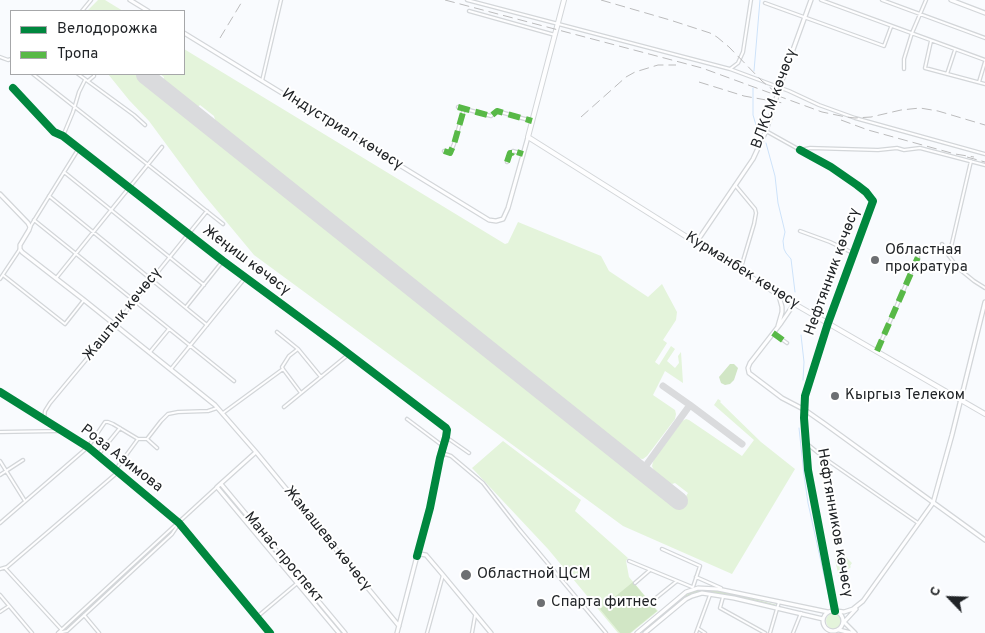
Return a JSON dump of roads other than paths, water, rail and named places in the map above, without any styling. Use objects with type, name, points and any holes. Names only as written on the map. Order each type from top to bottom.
[{"type":"main road","points":[[130,0],[146,10]]},
{"type":"main road","points":[[523,154],[564,0]]},
{"type":"main road","name":"ВЛКСМ көчөсү","points":[[696,244],[753,159],[766,131],[811,0]]},
{"type":"main road","points":[[951,0],[985,13]]},
{"type":"main road","name":"Индустриал көчөсү","points":[[185,34],[481,216],[496,222],[503,219],[508,208],[523,154]]},
{"type":"main road","name":"Курманбек көчөсү","points":[[528,137],[779,295],[985,414]]},
{"type":"main road","points":[[0,194],[25,219],[30,227],[20,248]]},
{"type":"main road","name":"Жамашева көчөсү","points":[[20,248],[22,252],[172,369],[218,408],[399,626]]},
{"type":"main road","points":[[779,295],[782,312],[773,333],[748,365],[750,373],[782,398],[805,410],[985,540]]},
{"type":"main road","points":[[838,630],[863,601],[933,503],[985,302]]},
{"type":"main road","points":[[776,328],[794,304]]},
{"type":"main road","points":[[256,452],[217,487],[339,633]]},
{"type":"main road","name":"Манас проспект","points":[[221,484],[345,633]]},
{"type":"main road","points":[[397,633],[417,556],[420,554],[426,556],[491,633]]},
{"type":"main road","points":[[637,633],[693,588],[718,589],[828,612],[844,612],[853,609],[863,601]]},
{"type":"main road","points":[[645,633],[692,596],[702,593],[778,607],[823,619]]},
{"type":"main road","points":[[836,611],[855,633]]},
{"type":"main road","points":[[824,633],[823,619],[828,612]]},
{"type":"main road","points":[[326,618],[330,615]]},
{"type":"main road","points":[[654,618],[658,622]]},
{"type":"main road","points":[[823,624],[831,632],[838,630],[851,633]]},
{"type":"street","points":[[83,10],[92,0]]},
{"type":"street","points":[[262,81],[281,0]]},
{"type":"street","points":[[467,0],[730,69],[855,118],[985,154]]},
{"type":"street","points":[[730,69],[738,63],[743,52],[751,0]]},
{"type":"street","points":[[821,0],[985,61],[979,83]]},
{"type":"street","points":[[882,0],[985,38]]},
{"type":"street","points":[[904,69],[904,59],[912,33],[926,0]]},
{"type":"street","points":[[765,2],[884,46],[891,26]]},
{"type":"street","points":[[469,11],[555,35]]},
{"type":"street","points":[[932,40],[925,68],[985,84]]},
{"type":"street","points":[[947,74],[955,49]]},
{"type":"street","points":[[34,75],[223,224]]},
{"type":"street","points":[[79,75],[145,125]]},
{"type":"street","points":[[63,136],[79,92],[86,80],[94,75]]},
{"type":"street","name":"Жеңиш көчөсү","points":[[13,88],[54,132],[79,148],[245,278],[444,426],[447,430],[446,437]]},
{"type":"street","points":[[458,107],[492,116],[496,110],[532,121]]},
{"type":"street","points":[[444,151],[450,153],[464,109]]},
{"type":"street","points":[[766,131],[800,150],[810,148],[878,150],[920,148],[985,165]]},
{"type":"street","points":[[56,278],[162,146]]},
{"type":"street","points":[[30,227],[79,148]]},
{"type":"street","name":"Нефтянник көчөсү","points":[[800,150],[849,179],[873,201],[828,323],[805,396],[805,410]]},
{"type":"street","points":[[507,162],[512,151],[523,154]]},
{"type":"street","points":[[949,256],[971,161]]},
{"type":"street","points":[[64,172],[204,285]]},
{"type":"street","points":[[736,185],[756,212],[740,271]]},
{"type":"street","points":[[49,196],[207,325]]},
{"type":"street","name":"Жаштык көчөсү","points":[[44,420],[45,411],[50,403],[206,211]]},
{"type":"street","points":[[34,220],[234,380]]},
{"type":"street","points":[[800,231],[853,253]]},
{"type":"street","points":[[942,244],[958,268],[985,288]]},
{"type":"street","points":[[0,279],[20,248]]},
{"type":"street","points":[[877,351],[918,257]]},
{"type":"street","points":[[186,307],[223,261]]},
{"type":"street","points":[[3,275],[65,324],[84,300]]},
{"type":"street","points":[[172,369],[245,278]]},
{"type":"street","points":[[150,352],[169,328]]},
{"type":"street","points":[[277,332],[298,349],[321,377]]},
{"type":"street","points":[[773,333],[787,343]]},
{"type":"street","points":[[223,413],[283,369],[282,367],[289,356],[298,349]]},
{"type":"street","points":[[284,407],[349,354]]},
{"type":"street","points":[[283,369],[302,393]]},
{"type":"street","name":"Роза Азимова","points":[[0,392],[88,447],[179,523],[270,633]]},
{"type":"street","points":[[147,439],[161,420],[168,414],[208,411],[218,408]]},
{"type":"street","name":"Нефтянников көчөсү","points":[[805,410],[807,463],[836,611]]},
{"type":"street","points":[[407,419],[444,446]]},
{"type":"street","points":[[0,523],[88,447],[105,422],[138,438],[147,439],[157,448]]},
{"type":"street","points":[[98,455],[120,428]]},
{"type":"street","points":[[0,432],[62,431]]},
{"type":"street","points":[[417,556],[446,437],[469,453]]},
{"type":"street","points":[[0,568],[5,567],[116,471],[138,438]]},
{"type":"street","points":[[806,443],[827,460],[919,523]]},
{"type":"street","points":[[440,458],[445,454],[452,456],[483,483],[606,633]]},
{"type":"street","points":[[0,475],[23,460]]},
{"type":"street","points":[[0,461],[25,502]]},
{"type":"street","points":[[179,523],[172,534],[68,632],[58,633],[217,487]]},
{"type":"street","points":[[250,526],[254,523]]},
{"type":"street","points":[[629,561],[693,588],[700,566],[662,549]]},
{"type":"street","points":[[5,567],[61,629]]},
{"type":"street","points":[[636,583],[650,570]]},
{"type":"street","points":[[428,633],[443,575]]},
{"type":"street","points":[[696,577],[721,588]]},
{"type":"street","points":[[257,617],[301,580]]},
{"type":"street","points":[[651,602],[677,581]]},
{"type":"street","points":[[696,633],[710,594]]},
{"type":"street","points":[[0,595],[32,633]]},
{"type":"street","points":[[723,596],[720,608],[765,633]]},
{"type":"street","points":[[770,633],[779,602]]},
{"type":"street","points":[[0,612],[9,606]]},
{"type":"street","points":[[793,633],[801,613]]},
{"type":"street","points":[[84,615],[99,633]]},
{"type":"street","points":[[472,633],[476,615]]},
{"type":"street","points":[[698,629],[705,633]]},
{"type":"waterway","points":[[754,71],[760,0]]},
{"type":"waterway","points":[[753,88],[753,115],[760,131]]},
{"type":"waterway","points":[[766,143],[775,176],[778,203],[785,232],[784,249],[791,259],[795,292]]},
{"type":"waterway","points":[[801,335],[804,362],[803,380]]},
{"type":"waterway","points":[[799,428],[808,503],[831,607]]},
{"type":"railway","points":[[220,38],[243,0]]},
{"type":"railway","points":[[445,0],[702,68],[822,112],[855,118],[920,108],[938,111],[985,125]]},
{"type":"railway","points":[[601,0],[710,33],[729,47],[774,91]]},
{"type":"railway","points":[[581,117],[626,77],[635,72],[658,65],[676,65]]},
{"type":"railway","points":[[699,82],[744,96],[783,103]]},
{"type":"railway","points":[[841,120],[868,130],[955,154],[974,157]]},
{"type":"railway","points":[[967,157],[985,162]]},
{"type":"place","name":"Областная прократура","points":[[875,260]]},
{"type":"place","name":"Кыргыз Телеком","points":[[835,396]]},
{"type":"place","name":"Областной ЦСМ","points":[[466,575]]},
{"type":"place","name":"Спарта фитнес","points":[[541,603]]}]
